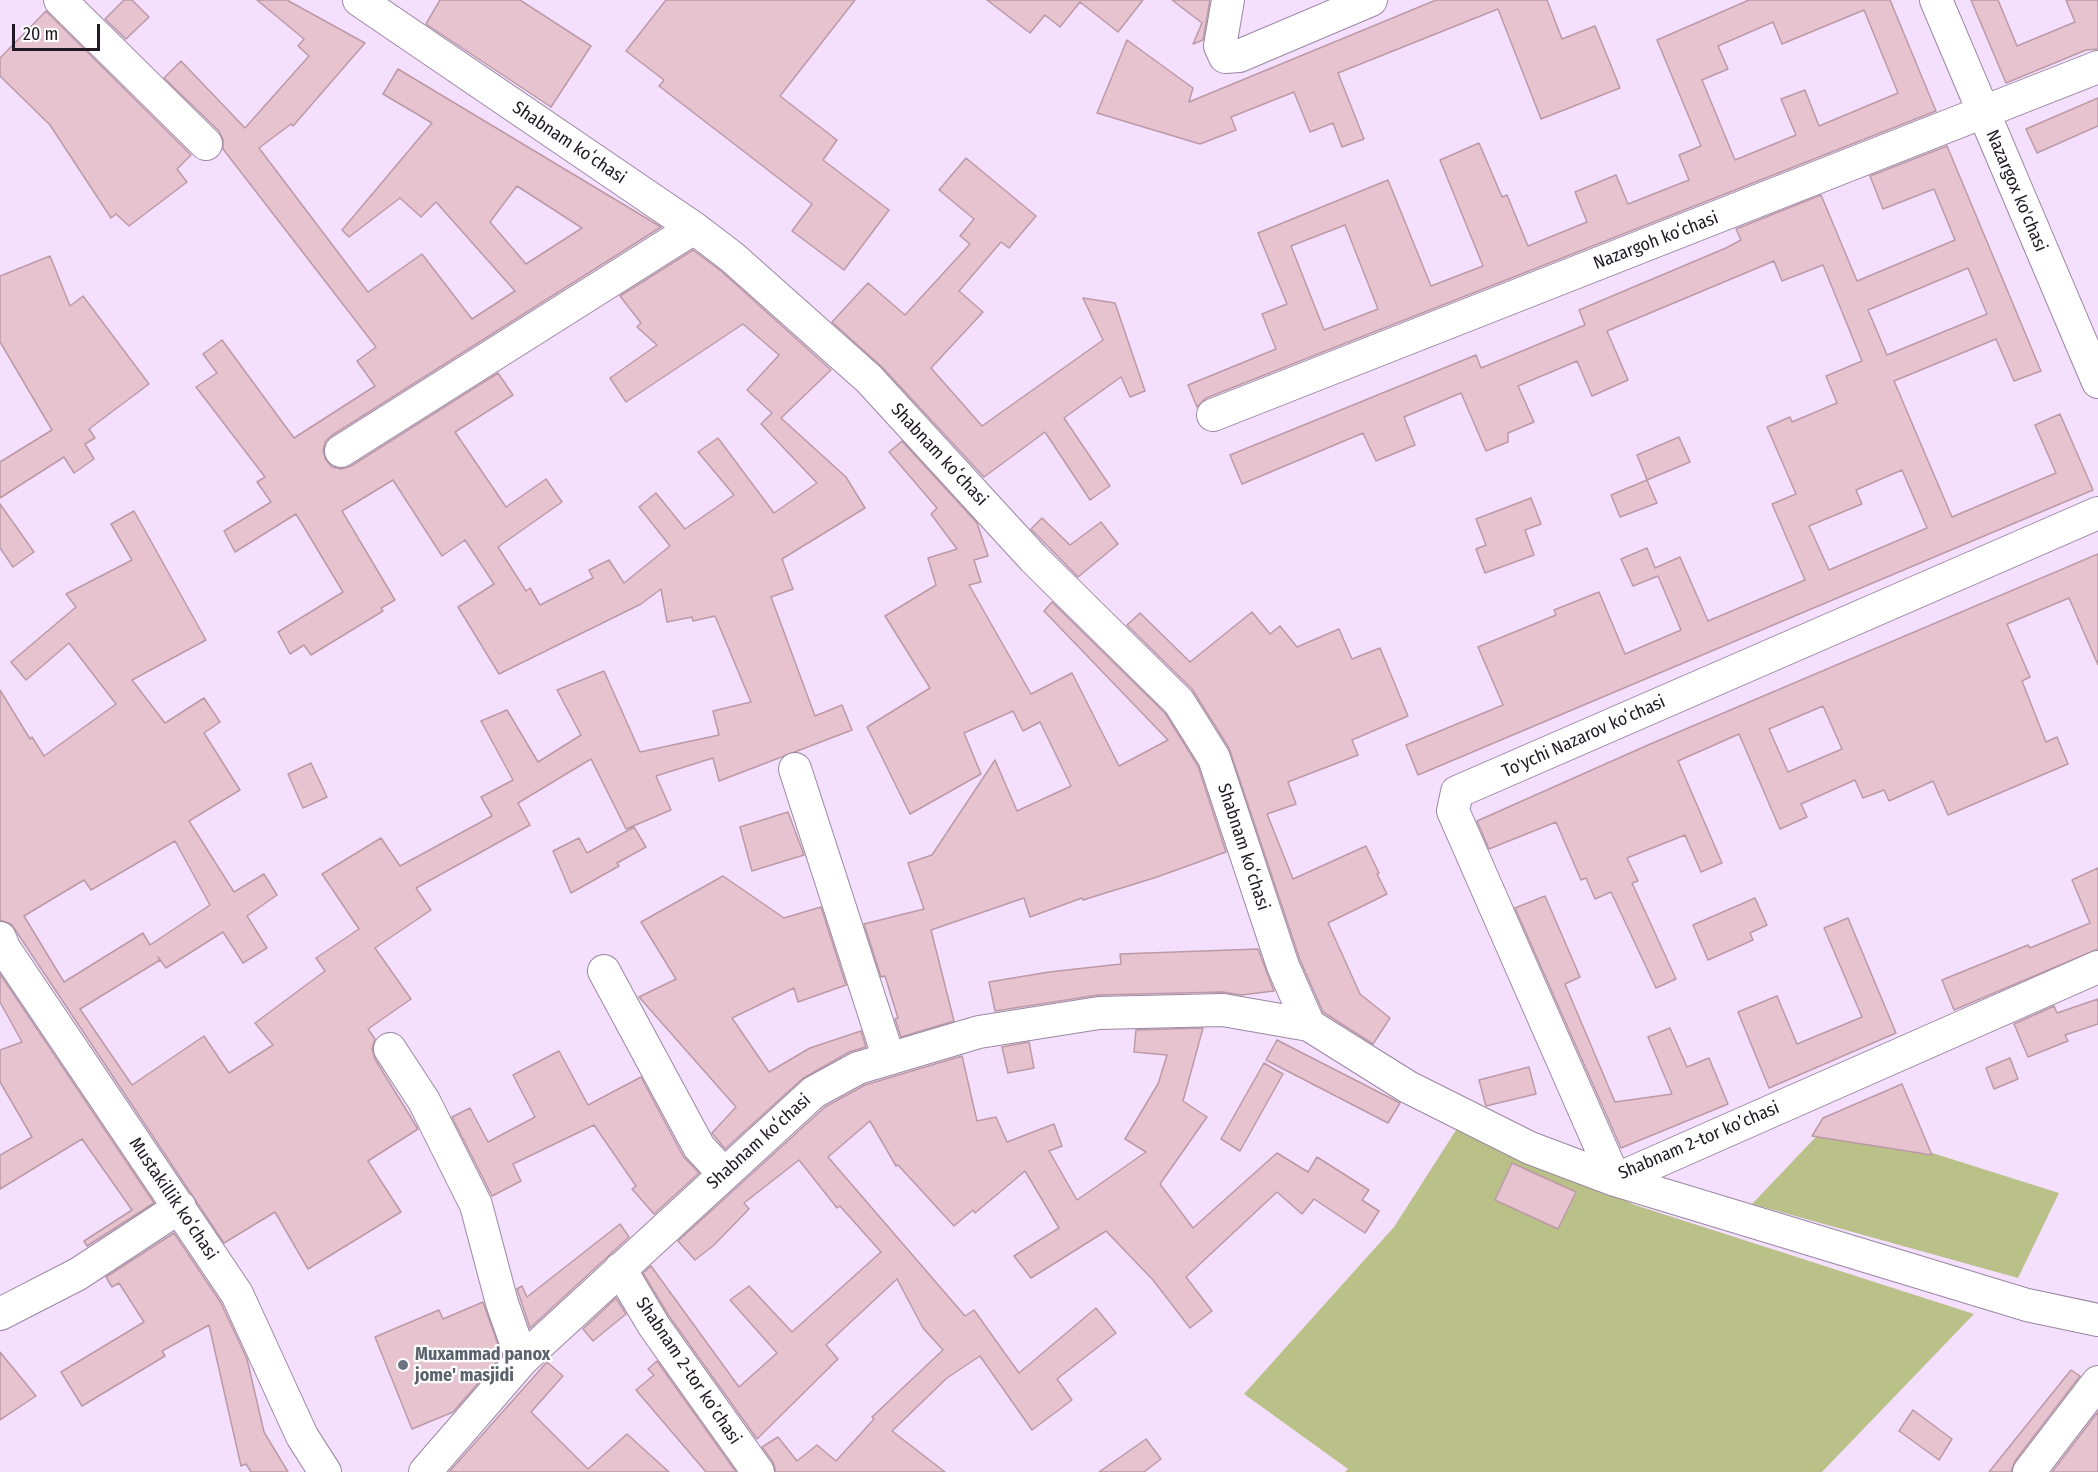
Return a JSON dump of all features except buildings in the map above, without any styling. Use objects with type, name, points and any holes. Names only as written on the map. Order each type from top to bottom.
[{"type":"street","points":[[60,0],[206,144]]},
{"type":"street","name":"Shabnam koʻchasi","points":[[359,0],[694,228],[732,257],[869,379],[1034,559],[1179,702],[1214,758],[1279,955],[1309,1025]]},
{"type":"street","points":[[1228,0],[1220,46],[1225,57],[1239,56],[1371,0]]},
{"type":"street","name":"Nazargox ko'chasi","points":[[1935,0],[2098,382]]},
{"type":"street","name":"Nazargoh koʻchasi","points":[[1213,415],[2098,67]]},
{"type":"street","points":[[341,451],[694,228]]},
{"type":"street","name":"To'ychi Nazarov koʻchasi","points":[[1615,1180],[1453,811],[1457,792],[2098,513]]},
{"type":"street","points":[[795,769],[889,1059]]},
{"type":"street","name":"Mustakillik koʻchasi","points":[[1,945],[237,1294],[302,1436],[325,1472]]},
{"type":"street","name":"Shabnam 2-tor koʼchasi","points":[[1309,1025],[1408,1087],[1479,1123],[1530,1148],[1615,1180],[2098,967]]},
{"type":"street","points":[[604,970],[699,1147],[724,1174]]},
{"type":"street","name":"Shabnam koʻchasi","points":[[425,1472],[522,1360],[814,1092],[858,1068],[979,1032],[1099,1013],[1224,1010],[1309,1025]]},
{"type":"street","points":[[390,1049],[424,1101],[476,1205],[502,1303],[522,1360]]},
{"type":"street","points":[[1615,1180],[2027,1305],[2098,1320]]},
{"type":"street","points":[[0,1314],[78,1274],[180,1207]]},
{"type":"street","name":"Shabnam 2-tor koʼchasi","points":[[620,1269],[654,1326],[758,1472]]},
{"type":"street","points":[[2029,1472],[2098,1382]]},
{"type":"green space","points":[[1831,1121],[2059,1193],[2018,1278],[1752,1204]]},
{"type":"green space","points":[[1458,1127],[1635,1205],[1974,1314],[1822,1472],[1345,1472],[1348,1469],[1244,1394],[1394,1227]]},
{"type":"place","name":"Muxammad panox jome' masjidi","points":[[403,1365]]}]
